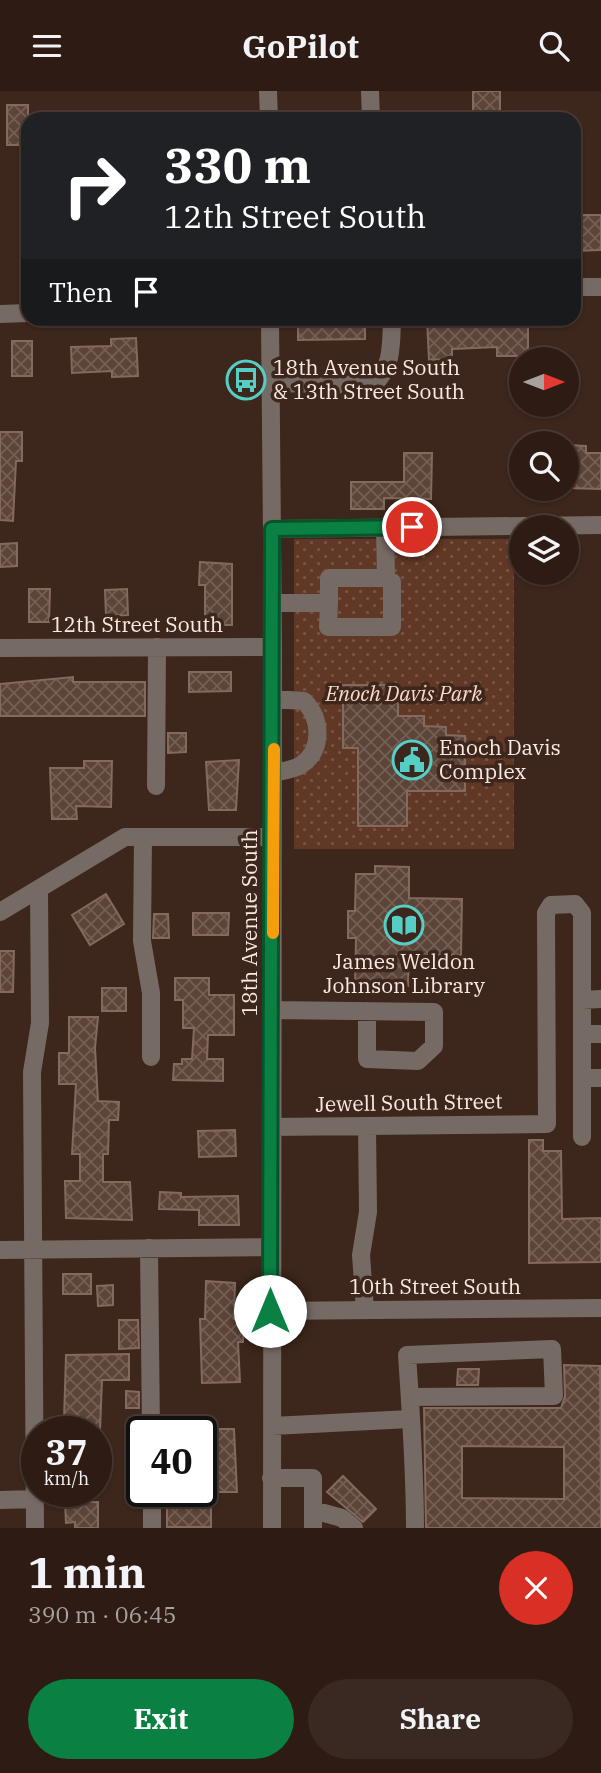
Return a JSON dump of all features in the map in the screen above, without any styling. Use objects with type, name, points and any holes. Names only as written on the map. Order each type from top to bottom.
[{"type":"street","points":[[268,91],[268,112]]},
{"type":"street","points":[[370,91],[371,112]]},
{"type":"street","points":[[581,287],[601,287]]},
{"type":"street","points":[[0,314],[21,313]]},
{"type":"street","name":"18th Avenue South","points":[[270,326],[274,647],[270,1247],[272,1528]]},
{"type":"street","points":[[271,383],[373,385],[385,375],[392,326]]},
{"type":"street","points":[[272,529],[601,525]]},
{"type":"street","points":[[384,527],[386,578]]},
{"type":"street","points":[[329,578],[386,578],[392,582],[392,627],[328,627],[329,603],[329,578]]},
{"type":"street","points":[[273,603],[329,603]]},
{"type":"street","points":[[156,786],[157,647]]},
{"type":"street","name":"12th Street South","points":[[0,648],[274,647]]},
{"type":"street","points":[[274,699],[304,701],[312,709],[317,743],[311,757],[298,767],[274,773]]},
{"type":"street","points":[[0,912],[134,837],[274,837]]},
{"type":"street","points":[[134,837],[142,941],[151,993],[151,1057]]},
{"type":"street","points":[[35,1416],[32,1072],[40,1023],[39,889]]},
{"type":"street","name":"Jewell South Street","points":[[271,1127],[547,1124],[546,913],[551,905],[561,902],[575,904],[582,913],[582,999]]},
{"type":"street","points":[[582,1137],[582,999],[601,999]]},
{"type":"street","points":[[272,1010],[367,1011],[433,1012],[434,1046],[418,1061],[367,1059],[367,1011]]},
{"type":"street","points":[[582,1034],[601,1034]]},
{"type":"street","points":[[582,1079],[601,1078]]},
{"type":"street","points":[[365,1310],[361,1255],[368,1212],[367,1126]]},
{"type":"street","points":[[0,1250],[270,1247]]},
{"type":"street","points":[[149,1248],[151,1416]]},
{"type":"street","name":"10th Street South","points":[[270,1311],[601,1308]]},
{"type":"street","points":[[410,1397],[555,1396],[552,1349],[407,1356],[410,1419],[415,1458],[415,1528]]},
{"type":"street","points":[[272,1426],[410,1419]]},
{"type":"street","points":[[271,1478],[313,1478],[313,1519],[342,1518],[354,1528]]},
{"type":"street","points":[[0,1500],[21,1499]]},
{"type":"street","points":[[35,1507],[35,1528]]},
{"type":"street","points":[[152,1507],[152,1528]]},
{"type":"green space","name":"Enoch Davis Park","points":[[294,539],[509,539],[509,585],[514,585],[514,849],[294,849]]},
{"type":"building","points":[[473,91],[500,91],[500,112],[473,112]]},
{"type":"building","points":[[7,105],[28,105],[28,112],[21,112],[21,145],[7,145]]},
{"type":"building","points":[[581,215],[601,215],[601,250],[581,251]]},
{"type":"building","points":[[298,326],[365,326],[365,339],[298,340]]},
{"type":"building","points":[[427,326],[528,326],[528,347],[509,347],[509,356],[497,356],[497,347],[452,349],[452,359],[429,360]]},
{"type":"building","points":[[136,338],[138,376],[112,377],[112,371],[72,373],[71,347],[111,346],[111,339]]},
{"type":"building","points":[[12,341],[32,341],[32,376],[12,376]]},
{"type":"building","points":[[0,432],[22,432],[22,461],[16,461],[13,521],[0,520]]},
{"type":"building","points":[[579,446],[586,446],[586,453],[601,453],[601,489],[579,488]]},
{"type":"building","points":[[404,453],[432,453],[431,499],[384,498],[384,509],[351,509],[351,482],[404,482]]},
{"type":"building","points":[[17,543],[17,566],[0,567],[0,544]]},
{"type":"building","points":[[200,562],[232,564],[232,625],[205,625],[205,585],[199,585]]},
{"type":"building","points":[[29,589],[50,589],[49,622],[29,622]]},
{"type":"building","points":[[127,589],[128,615],[106,616],[105,590]]},
{"type":"building","points":[[189,672],[231,672],[231,691],[189,692]]},
{"type":"building","points":[[73,677],[73,682],[145,682],[145,716],[0,716],[0,684]]},
{"type":"building","name":"Enoch Davis Complex","points":[[343,685],[398,685],[398,716],[424,716],[424,726],[446,727],[446,735],[465,736],[465,791],[407,791],[407,826],[358,826],[358,748],[343,748]]},
{"type":"building","points":[[168,733],[186,733],[186,752],[168,753]]},
{"type":"building","points":[[239,760],[236,810],[209,810],[206,762]]},
{"type":"building","points":[[84,761],[112,761],[111,807],[76,806],[77,819],[52,819],[50,768],[84,768]]},
{"type":"building","name":"James Weldon Johnson Library","points":[[375,866],[409,867],[409,898],[462,899],[461,955],[409,955],[408,986],[355,986],[356,938],[348,938],[348,911],[355,911],[356,874],[375,874]]},
{"type":"building","points":[[106,894],[124,924],[90,945],[72,915]]},
{"type":"building","points":[[193,913],[229,913],[228,935],[193,935]]},
{"type":"building","points":[[154,914],[168,914],[169,938],[153,938]]},
{"type":"building","points":[[0,951],[14,951],[13,992],[0,992]]},
{"type":"building","points":[[175,978],[209,978],[209,995],[234,995],[234,1035],[208,1035],[207,1059],[223,1059],[223,1081],[173,1080],[174,1064],[182,1064],[182,1059],[192,1059],[194,1028],[183,1028],[183,1000],[175,1000]]},
{"type":"building","points":[[102,988],[126,988],[126,1011],[102,1011]]},
{"type":"building","points":[[69,1017],[98,1017],[95,1048],[98,1101],[119,1102],[118,1120],[109,1120],[108,1154],[103,1154],[103,1182],[130,1182],[132,1220],[66,1218],[65,1181],[80,1181],[80,1154],[72,1154],[76,1084],[59,1084],[59,1053],[69,1053]]},
{"type":"building","points":[[235,1130],[236,1156],[199,1157],[198,1131]]},
{"type":"building","points":[[529,1140],[543,1140],[543,1151],[561,1151],[562,1219],[601,1218],[601,1262],[529,1263]]},
{"type":"building","points":[[160,1192],[181,1193],[181,1197],[238,1196],[239,1225],[199,1225],[199,1210],[159,1209]]},
{"type":"building","points":[[63,1274],[91,1274],[91,1294],[63,1294]]},
{"type":"building","points":[[206,1281],[235,1283],[234,1319],[244,1319],[243,1342],[238,1342],[240,1382],[202,1383],[200,1319],[205,1319]]},
{"type":"building","points":[[113,1285],[113,1305],[98,1306],[97,1286]]},
{"type":"building","points":[[119,1320],[138,1320],[139,1348],[119,1349]]},
{"type":"building","points":[[129,1354],[129,1380],[102,1380],[101,1416],[64,1416],[66,1355]]},
{"type":"building","points":[[564,1365],[600,1366],[601,1528],[426,1528],[424,1408],[561,1408],[565,1396]],"holes":[[[462,1446],[564,1447],[564,1499],[462,1498]]]},
{"type":"building","points":[[458,1369],[479,1369],[478,1385],[457,1385]]},
{"type":"building","points":[[126,1391],[139,1392],[139,1408],[126,1408]]},
{"type":"building","points":[[217,1429],[234,1429],[237,1492],[217,1492]]},
{"type":"building","points":[[343,1476],[376,1509],[363,1522],[327,1492]]},
{"type":"building","points":[[65,1507],[98,1507],[98,1528],[75,1528],[75,1522],[66,1523]]},
{"type":"building","points":[[167,1507],[211,1507],[211,1527],[167,1527]]},
{"type":"slow traffic","points":[[273,933],[274,749]]},
{"type":"place","name":"18th Avenue South & 13th Street South","points":[[246,380]]},
{"type":"place","name":"Enoch Davis Complex","points":[[412,760]]},
{"type":"place","name":"James Weldon Johnson Library","points":[[404,925]]},
{"type":"route","points":[[270,1311],[274,837],[272,529],[412,527]]}]
